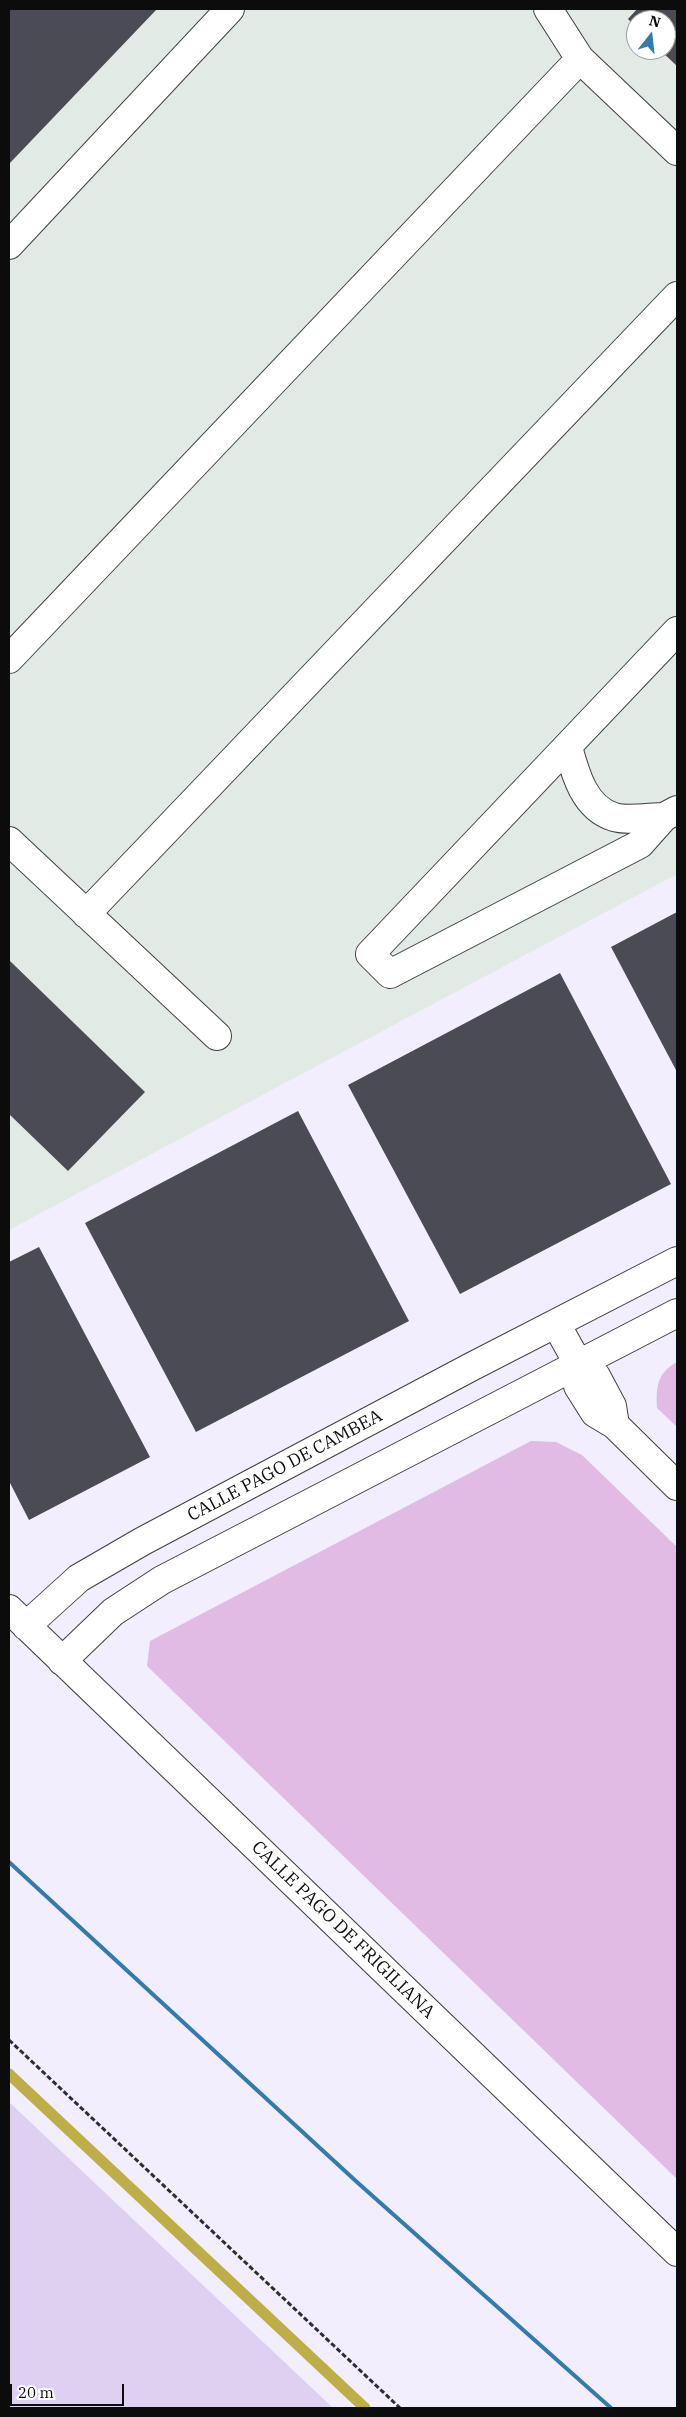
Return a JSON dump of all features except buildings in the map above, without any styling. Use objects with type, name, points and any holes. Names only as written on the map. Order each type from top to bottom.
[{"type":"street","points":[[11,237],[230,9]]},
{"type":"street","points":[[548,9],[580,59],[677,151]]},
{"type":"street","points":[[9,659],[580,59]]},
{"type":"street","points":[[86,914],[677,296]]},
{"type":"street","points":[[671,813],[640,844],[390,974],[370,954],[677,631]]},
{"type":"street","points":[[568,746],[577,777],[590,802],[614,818],[671,813]]},
{"type":"street","points":[[9,841],[217,1036]]},
{"type":"street","name":"CALLE PAGO DE CAMBEA","points":[[17,1617],[143,1541],[677,1261]]},
{"type":"street","points":[[62,1661],[113,1612],[162,1580],[677,1313]]},
{"type":"street","points":[[556,1324],[579,1365],[578,1386],[595,1413],[615,1426],[677,1486]]},
{"type":"street","name":"CALLE PAGO DE FRIGILIANA","points":[[17,1617],[677,2252]]},
{"type":"path","points":[[9,2040],[400,2408]]},
{"type":"shaded area","points":[[9,9],[677,9],[677,874],[9,1230]]},
{"type":"shaded area","points":[[677,1362],[677,1427],[657,1408],[657,1400],[659,1381],[665,1371]]},
{"type":"shaded area","points":[[531,1441],[556,1442],[582,1455],[677,1547],[677,2179],[147,1666],[150,1641]]},
{"type":"shaded area","points":[[9,2102],[333,2408],[9,2408]]},
{"type":"waterway","points":[[9,2074],[365,2408]]},
{"type":"railway","points":[[9,1862],[358,2183],[611,2408]]}]
